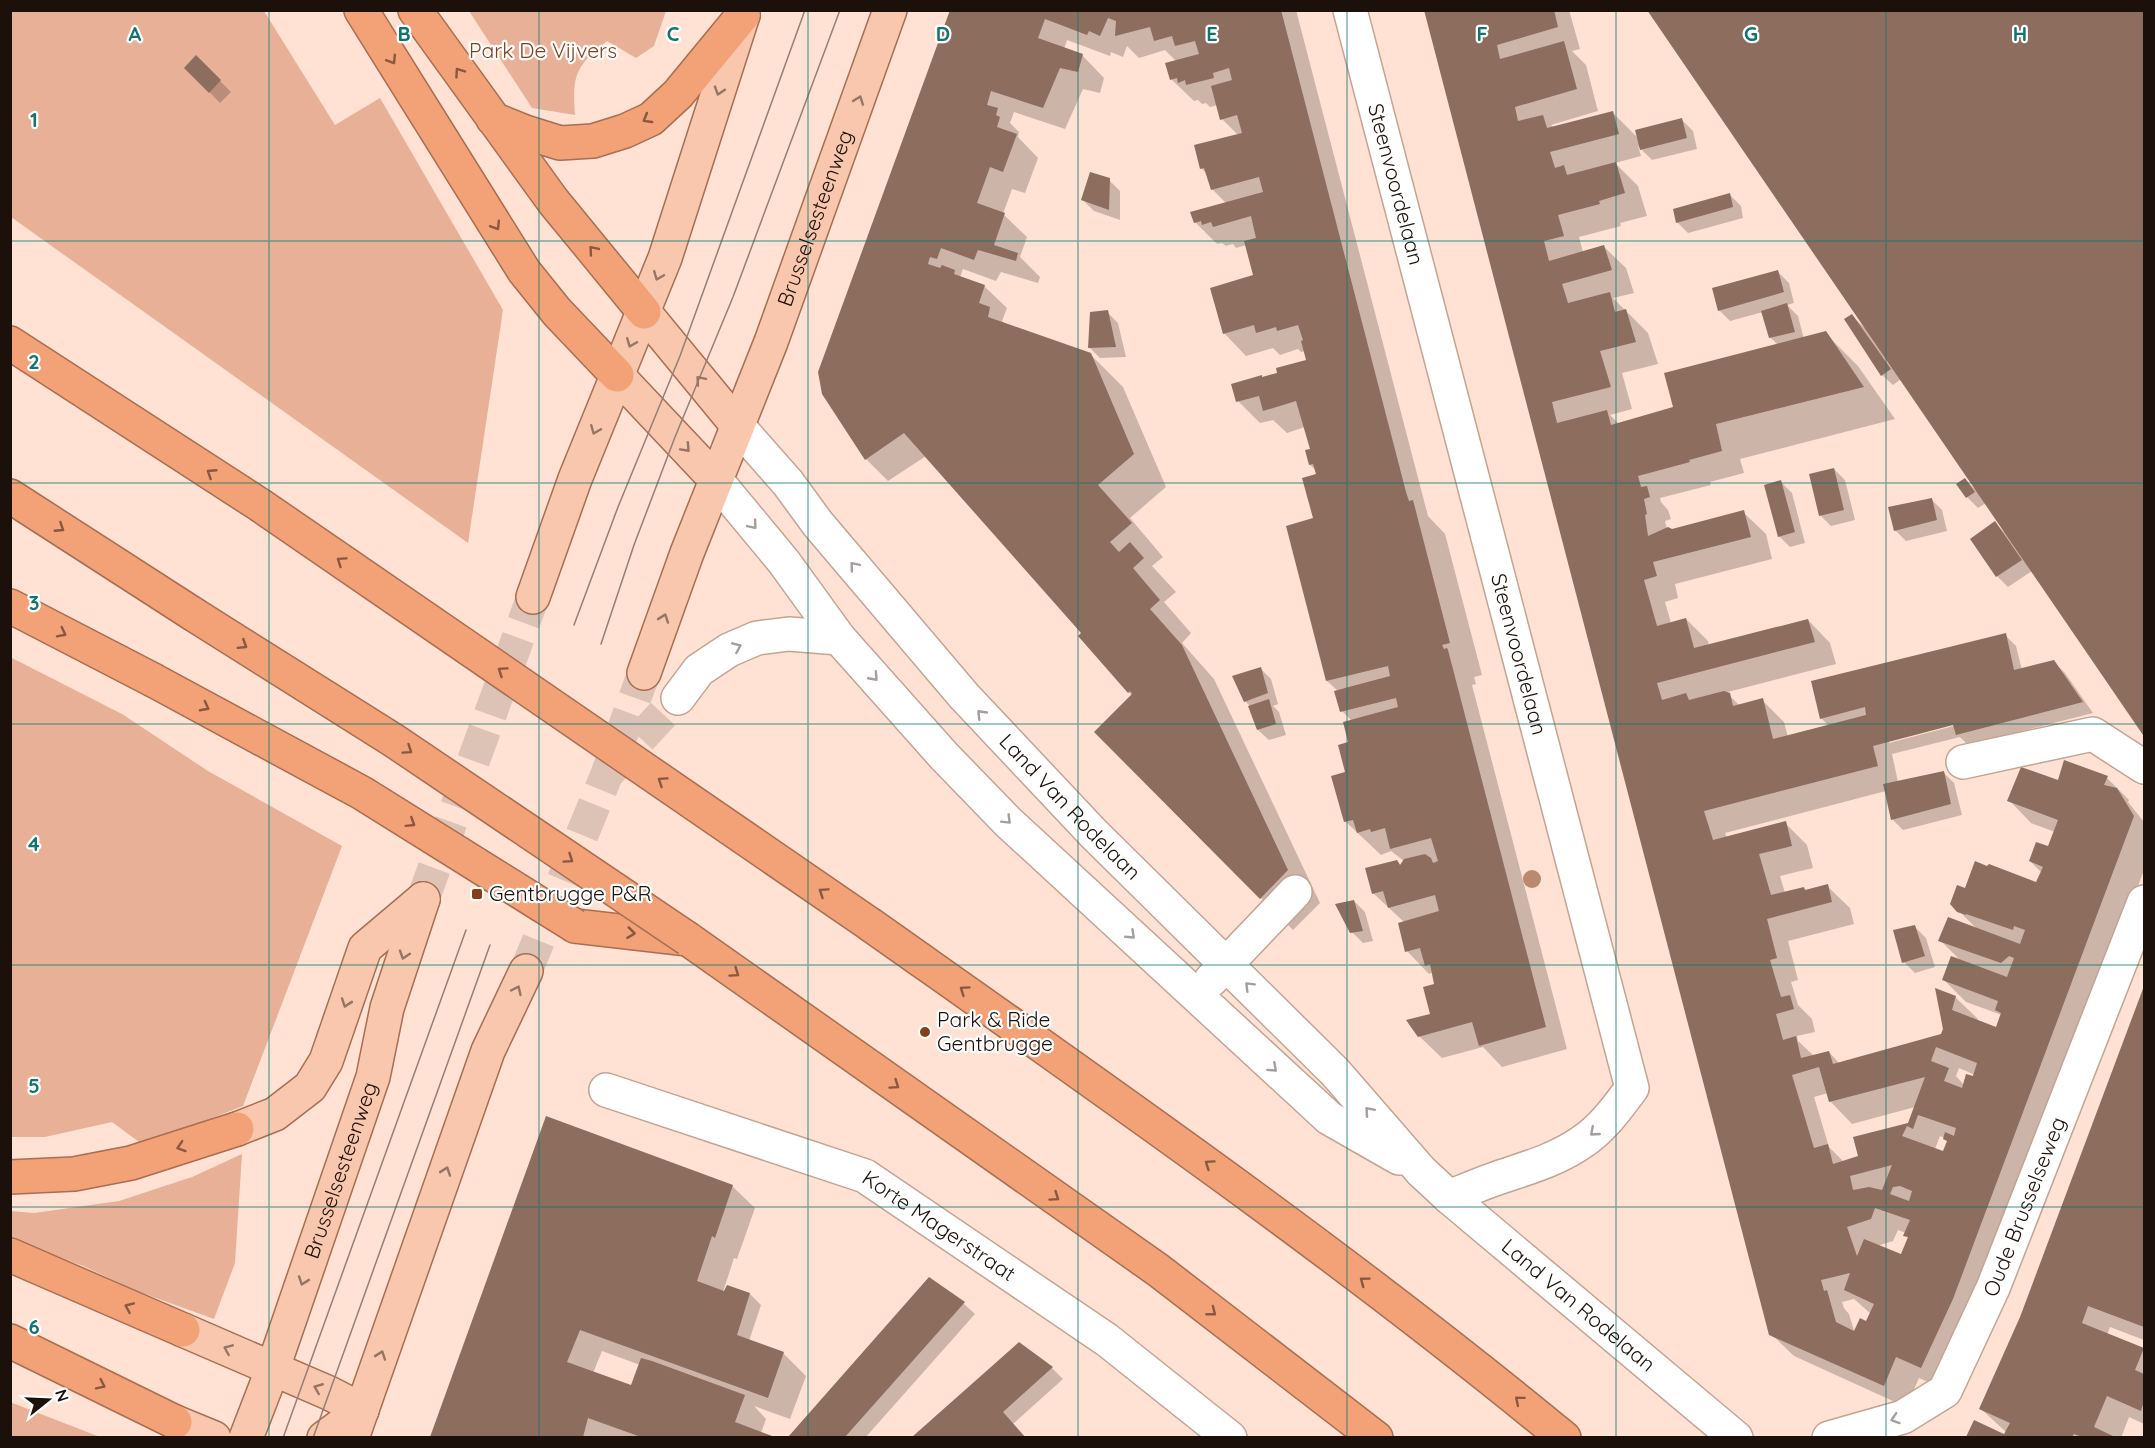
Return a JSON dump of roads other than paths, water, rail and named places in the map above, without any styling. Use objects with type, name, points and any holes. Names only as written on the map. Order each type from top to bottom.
[{"type":"highway","points":[[361,10],[524,271],[557,312],[617,375]]},
{"type":"highway","points":[[415,10],[553,201],[644,312]]},
{"type":"highway","points":[[493,119],[560,143],[593,141],[625,131],[651,118],[678,94],[744,13]]},
{"type":"highway","points":[[10,343],[260,505],[872,925],[1217,1169],[1483,1371],[1564,1437]]},
{"type":"highway","points":[[10,496],[393,740],[688,939],[1158,1270],[1376,1437]]},
{"type":"highway","points":[[10,606],[362,793],[575,926],[688,939]]},
{"type":"highway","points":[[10,1177],[74,1173],[131,1163],[237,1129]]},
{"type":"highway","points":[[10,1255],[183,1330]]},
{"type":"highway","points":[[10,1341],[175,1422]]},
{"type":"main road","name":"Brusselsesteenweg","points":[[644,673],[687,553],[771,342],[890,10]]},
{"type":"main road","points":[[533,597],[576,479],[665,258],[744,13]]},
{"type":"main road","points":[[644,312],[737,425]]},
{"type":"main road","points":[[617,375],[716,480]]},
{"type":"main road","name":"Brusselsesteenweg","points":[[237,1129],[275,1114],[310,1087],[326,1061],[365,948],[423,899],[387,1008],[373,1077],[273,1368],[246,1437]]},
{"type":"main road","points":[[324,1437],[357,1424],[488,1051],[526,971]]},
{"type":"main road","points":[[183,1330],[329,1393],[357,1424]]},
{"type":"main road","points":[[175,1422],[214,1437]]},
{"type":"street","name":"Steenvoordelaan","points":[[1350,10],[1632,1088],[1609,1119],[1582,1142],[1532,1167],[1449,1197]]},
{"type":"street","name":"Land Van Rodelaan","points":[[737,425],[788,483],[818,524],[964,696],[1094,833],[1335,1072],[1421,1171],[1726,1432]]},
{"type":"street","name":"Land Van Rodelaan","points":[[716,480],[784,562],[839,638],[944,756],[1008,822],[1329,1118],[1421,1171]]},
{"type":"street","points":[[678,698],[699,670],[729,650],[757,639],[789,634],[839,638]]},
{"type":"street","points":[[1963,762],[2093,734],[2145,767]]},
{"type":"street","points":[[1196,996],[1295,892]]},
{"type":"street","name":"Oude Brusselseweg","points":[[1829,1437],[1848,1434],[1903,1417],[1945,1391],[1993,1288],[2145,903]]},
{"type":"street","name":"Korte Magerstraat","points":[[606,1090],[865,1176],[1107,1340],[1230,1437]]},
{"type":"tunnel","points":[[423,899],[533,597]]},
{"type":"tunnel","points":[[526,971],[607,774],[644,673]]},
{"type":"tunnel","points":[[607,774],[678,698]]},
{"type":"tram line","points":[[574,625],[618,507],[680,356],[805,10]]},
{"type":"tram line","points":[[601,644],[634,545],[675,437],[733,297],[840,10]]},
{"type":"tram line","points":[[283,1438],[466,930]]},
{"type":"tram line","points":[[313,1438],[490,945]]},
{"type":"place","name":"Gentbrugge P&R","points":[[477,894]]},
{"type":"place","name":"Park & Ride Gentbrugge","points":[[925,1032]]},
{"type":"park label","name":"Park De Vijvers","points":[[543,51]]}]
